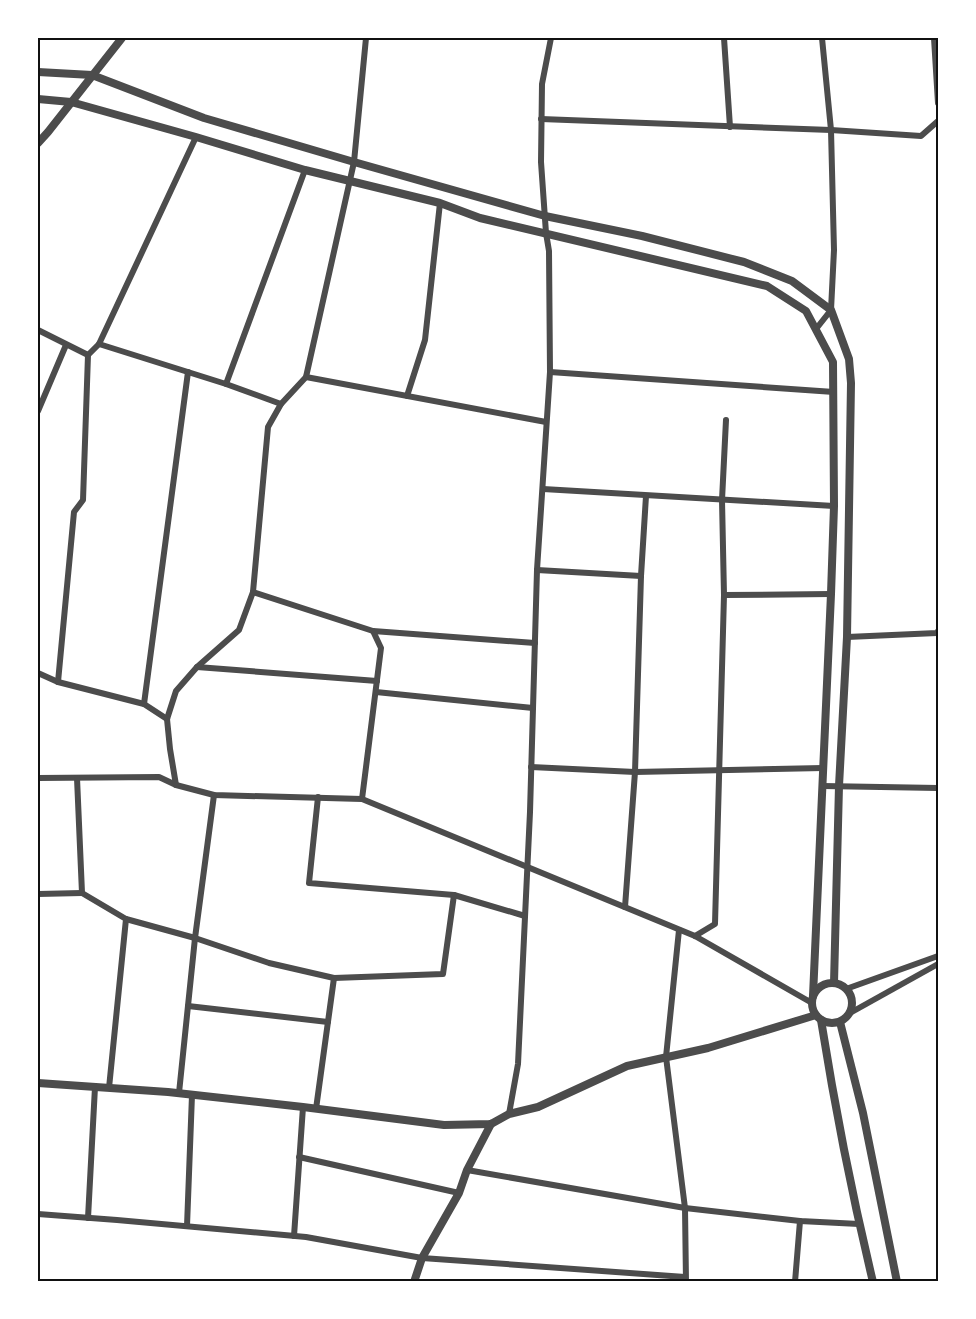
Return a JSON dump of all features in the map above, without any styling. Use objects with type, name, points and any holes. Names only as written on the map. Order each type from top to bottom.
[{"type":"street","points":[[38,143],[122,38]]},
{"type":"street","points":[[176,785],[167,719],[176,691],[197,667],[239,630],[252,592],[268,428],[280,404],[306,377],[354,162],[366,38]]},
{"type":"street","points":[[509,1114],[518,1064],[537,570],[550,372],[549,251],[544,216],[541,119],[542,84],[551,38]]},
{"type":"street","points":[[724,38],[730,127]]},
{"type":"street","points":[[822,38],[831,130],[834,249],[831,310],[849,359],[851,383],[847,637],[839,786],[834,983]]},
{"type":"street","points":[[934,38],[939,103]]},
{"type":"street","points":[[38,72],[92,75],[204,118],[354,162],[544,216],[642,236],[744,262],[792,281],[831,310]]},
{"type":"street","points":[[38,99],[71,102],[305,170],[440,203],[480,218],[767,286],[806,311],[833,362],[834,392],[834,506],[813,1009],[818,1018],[859,1224],[873,1281]]},
{"type":"street","points":[[541,119],[831,130],[921,136],[939,121]]},
{"type":"street","points":[[58,682],[74,512],[83,500],[87,355],[99,344],[196,137]]},
{"type":"street","points":[[226,384],[305,170]]},
{"type":"street","points":[[407,396],[425,340],[440,203]]},
{"type":"street","points":[[816,329],[831,310]]},
{"type":"street","points":[[38,330],[87,355]]},
{"type":"street","points":[[99,344],[226,384],[280,404]]},
{"type":"street","points":[[38,411],[66,345]]},
{"type":"street","points":[[144,704],[188,372]]},
{"type":"street","points":[[550,372],[834,392]]},
{"type":"street","points":[[306,377],[546,422]]},
{"type":"street","points":[[695,936],[715,924],[724,595],[722,500],[726,420]]},
{"type":"street","points":[[543,489],[834,506]]},
{"type":"street","points":[[625,908],[635,772],[641,576],[646,496]]},
{"type":"street","points":[[537,570],[641,576]]},
{"type":"street","points":[[252,592],[373,632],[535,643]]},
{"type":"street","points":[[724,595],[831,594]]},
{"type":"street","points":[[847,637],[937,633],[939,631]]},
{"type":"street","points":[[362,799],[381,648],[373,632]]},
{"type":"street","points":[[197,667],[377,681]]},
{"type":"street","points":[[38,673],[58,682],[144,704],[167,719]]},
{"type":"street","points":[[376,692],[533,708]]},
{"type":"street","points":[[531,767],[635,772],[823,768]]},
{"type":"street","points":[[38,778],[159,777],[176,785],[214,795],[362,799],[695,936],[813,999]]},
{"type":"street","points":[[77,778],[82,893]]},
{"type":"street","points":[[823,786],[939,788]]},
{"type":"street","points":[[179,1093],[195,938],[214,795]]},
{"type":"street","points":[[318,797],[309,883],[454,895],[525,916]]},
{"type":"street","points":[[38,894],[82,893],[126,919],[195,938],[269,963],[334,978],[443,974],[454,895]]},
{"type":"street","points":[[109,1088],[126,919]]},
{"type":"street","points":[[38,1214],[306,1237],[422,1258],[686,1279],[685,1208],[666,1057],[679,930]]},
{"type":"street","points":[[846,989],[939,956]]},
{"type":"street","points":[[850,1013],[939,964]]},
{"type":"street","points":[[316,1109],[334,978]]},
{"type":"street","points":[[38,1083],[179,1093],[444,1125],[491,1124],[509,1114],[538,1107],[627,1066],[708,1048],[818,1018],[834,1023],[840,1022],[850,1013],[852,1007],[852,1000],[846,989],[834,983],[822,986],[817,990],[813,999]]},
{"type":"street","points":[[188,1006],[328,1022]]},
{"type":"street","points":[[840,1022],[863,1113],[897,1281]]},
{"type":"street","points":[[88,1218],[95,1087]]},
{"type":"street","points":[[188,1226],[192,1095]]},
{"type":"street","points":[[294,1236],[303,1107]]},
{"type":"street","points":[[414,1281],[422,1258],[459,1193],[467,1170],[491,1124]]},
{"type":"street","points":[[299,1157],[459,1193]]},
{"type":"street","points":[[467,1170],[685,1208],[800,1221],[859,1224]]},
{"type":"street","points":[[795,1281],[800,1221]]}]
